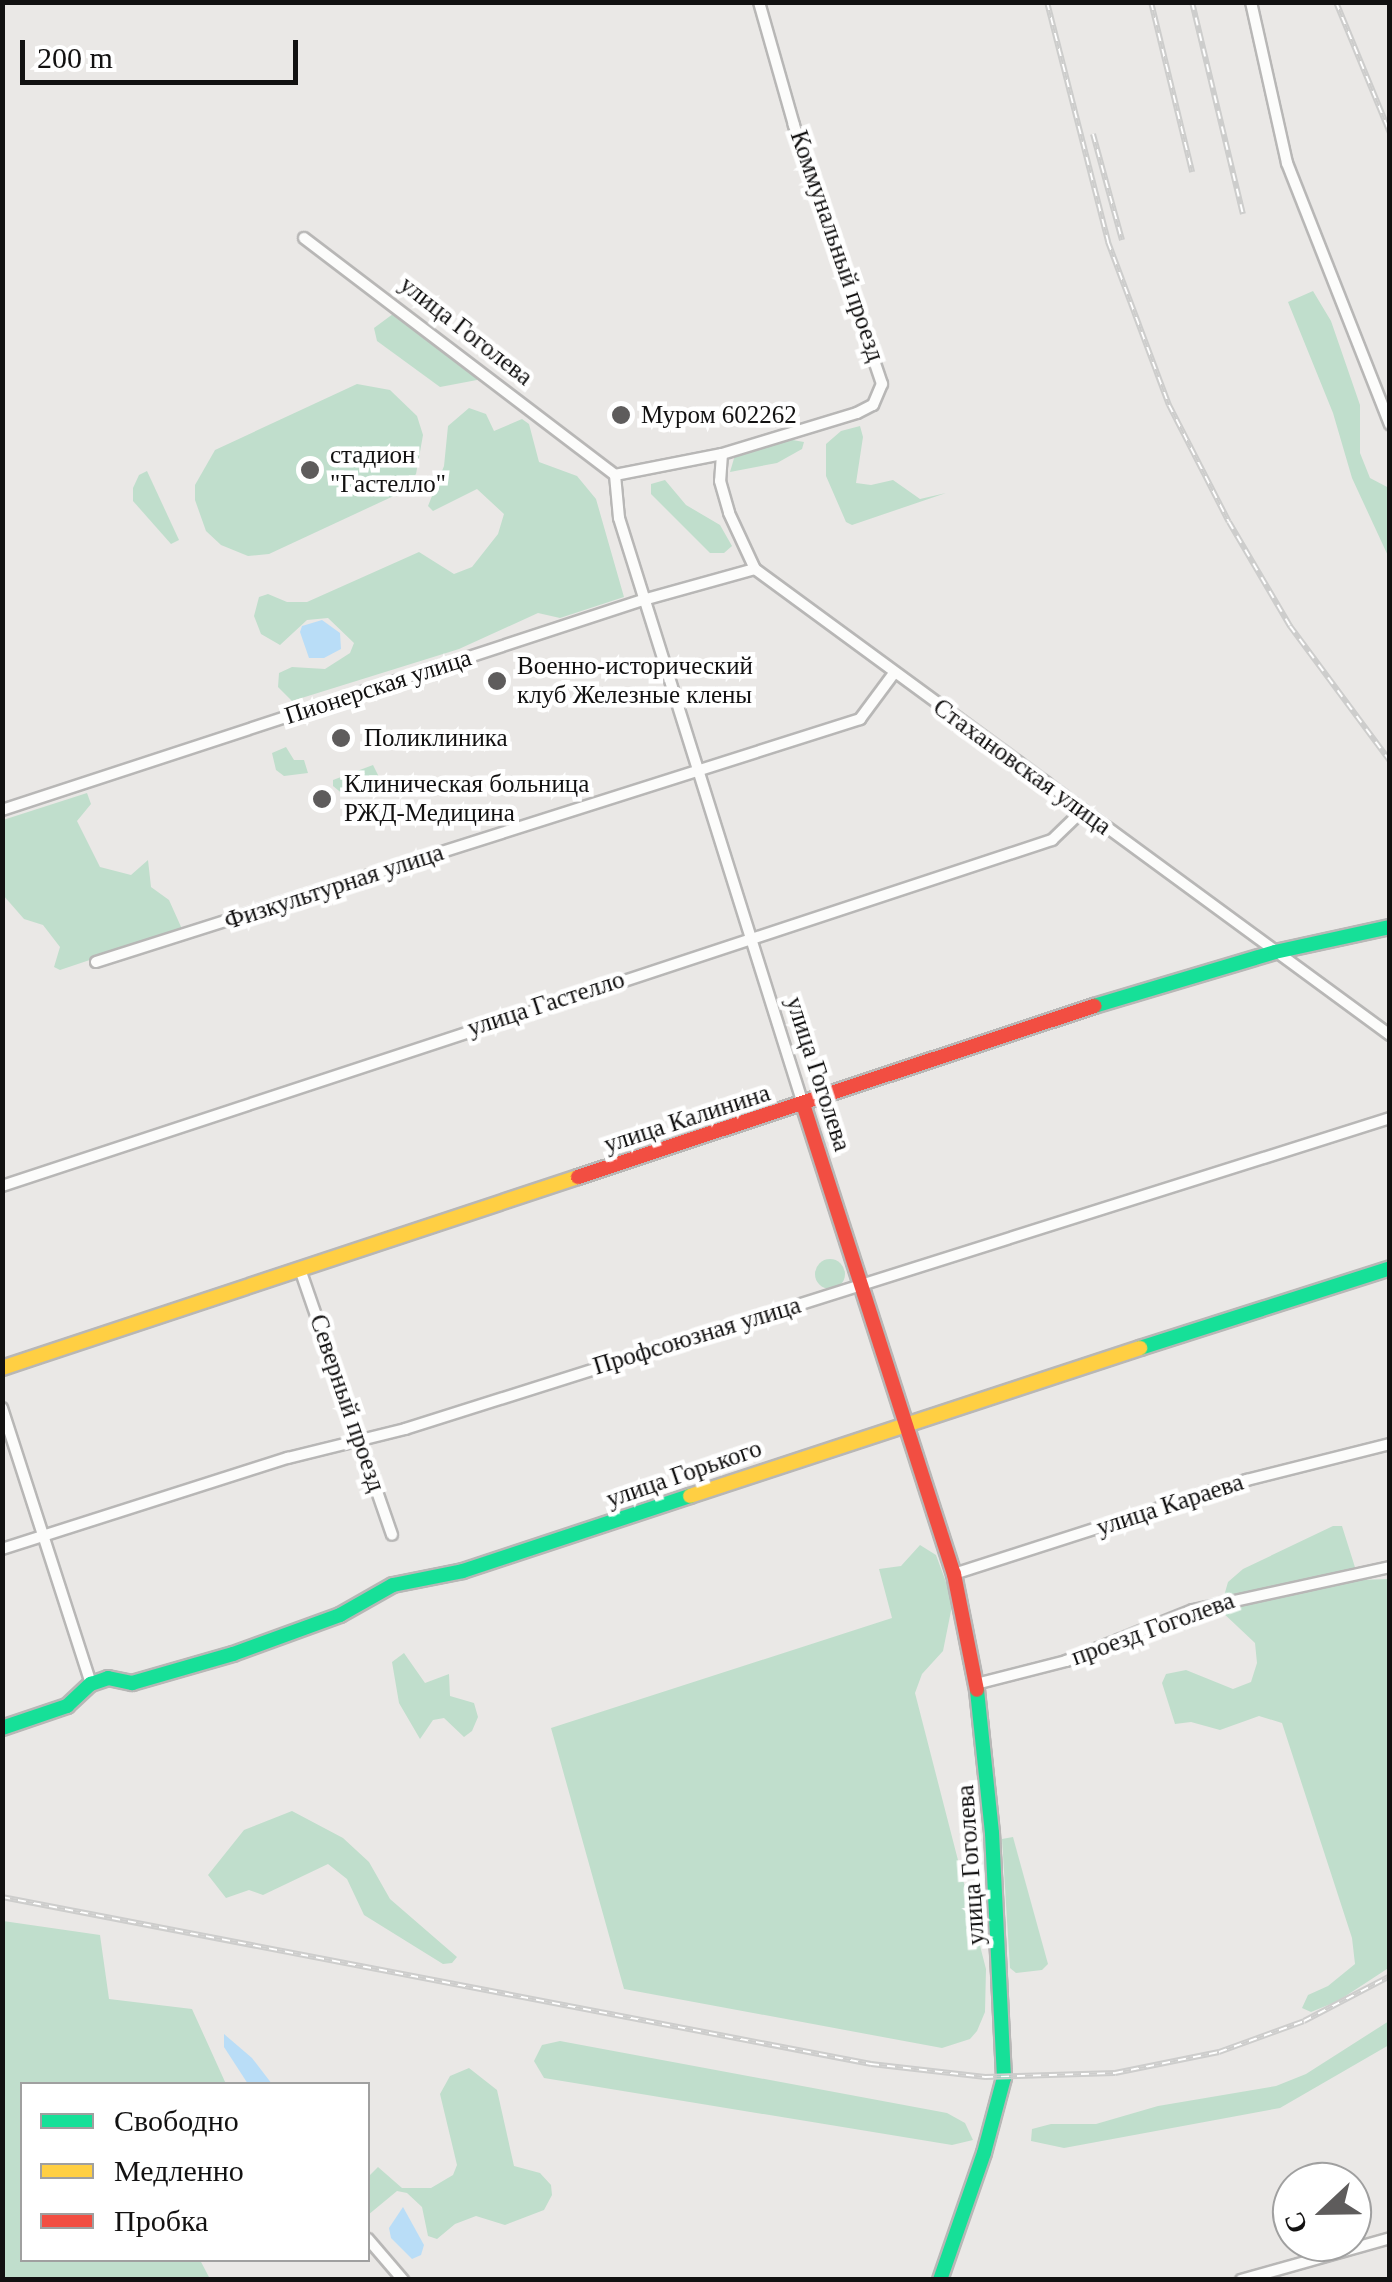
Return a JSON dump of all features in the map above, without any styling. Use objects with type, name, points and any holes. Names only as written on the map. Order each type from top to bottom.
[{"type":"street","name":"Коммунальный проезд","points":[[615,475],[722,454],[857,413],[873,405],[882,384],[794,125],[760,2]]},
{"type":"street","points":[[1251,2],[1287,162],[1390,424]]},
{"type":"street","name":"улица Гоголева","points":[[304,238],[615,475],[619,518],[644,600],[954,1574],[976,1684],[992,1832],[1004,2078],[984,2153],[940,2280]]},
{"type":"street","name":"Стахановская улица","points":[[722,454],[720,481],[729,513],[755,569],[1390,1035]]},
{"type":"street","name":"Пионерская улица","points":[[2,810],[644,600],[755,569]]},
{"type":"street","name":"Физкультурная улица","points":[[96,962],[860,719],[894,674]]},
{"type":"street","name":"улица Гастелло","points":[[2,1186],[1052,840],[1082,811]]},
{"type":"street","name":"улица Калинина","points":[[2,1368],[1274,952],[1390,927]]},
{"type":"street","name":"Профсоюзная улица","points":[[2,1549],[362,1438],[405,1429],[1390,1118]]},
{"type":"street","name":"улица Горького","points":[[91,1684],[108,1678],[132,1683],[233,1654],[340,1615],[393,1586],[535,1548],[907,1422],[1390,1268]]},
{"type":"street","name":"Северный проезд","points":[[301,1272],[362,1438],[392,1535]]},
{"type":"street","points":[[2,1408],[91,1684],[67,1706],[2,1728]]},
{"type":"street","name":"улица Караева","points":[[954,1574],[1233,1484],[1390,1444]]},
{"type":"street","name":"проезд Гоголева","points":[[976,1684],[1066,1661],[1193,1610],[1390,1567]]},
{"type":"street","points":[[1241,2280],[1390,2238]]},
{"type":"street","points":[[370,2241],[403,2280]]},
{"type":"street","points":[[1292,2265],[1296,2280]]},
{"type":"green space","points":[[1313,291],[1331,321],[1360,405],[1360,453],[1370,478],[1389,488],[1389,558],[1352,478],[1333,413],[1288,302]]},
{"type":"green space","points":[[397,311],[479,376],[477,380],[440,387],[377,341],[374,328]]},
{"type":"green space","name":"стадион \"Гастелло\"","points":[[357,384],[390,390],[417,416],[423,435],[416,474],[398,494],[269,554],[248,556],[221,545],[206,531],[195,500],[195,485],[215,450]]},
{"type":"green space","points":[[469,408],[486,414],[494,431],[522,419],[529,424],[539,462],[577,476],[596,499],[624,597],[560,618],[538,613],[459,649],[292,701],[278,687],[279,673],[292,667],[325,669],[350,653],[354,643],[328,618],[307,620],[280,645],[261,634],[254,616],[259,597],[268,594],[287,602],[307,602],[419,552],[454,574],[472,567],[498,534],[504,514],[477,489],[433,511],[428,506],[444,466],[448,426]]},
{"type":"green space","points":[[860,426],[863,437],[856,483],[871,485],[893,480],[920,499],[946,493],[852,525],[846,522],[826,476],[826,444],[841,431]]},
{"type":"green space","points":[[787,439],[804,442],[802,449],[777,463],[730,472],[735,455]]},
{"type":"green space","points":[[147,471],[179,540],[171,544],[133,501],[139,475]]},
{"type":"green space","points":[[665,480],[686,505],[720,525],[732,546],[724,553],[710,553],[651,494],[651,484]]},
{"type":"green space","points":[[286,747],[294,760],[304,760],[308,773],[284,776],[276,770],[272,753]]},
{"type":"green space","points":[[373,765],[380,779],[374,787],[344,795],[333,786],[333,780]]},
{"type":"green space","points":[[87,793],[91,804],[77,821],[100,867],[131,875],[148,860],[151,887],[169,900],[182,929],[60,970],[54,967],[60,947],[43,925],[24,919],[3,895],[3,820]]},
{"type":"green space","points":[[830,1259],[840,1264],[845,1274],[840,1284],[830,1289],[820,1284],[815,1274],[820,1264]]},
{"type":"green space","points":[[1333,1526],[1342,1526],[1359,1580],[1389,1579],[1390,1967],[1338,2001],[1311,2012],[1302,2008],[1308,1995],[1328,1986],[1355,1964],[1352,1938],[1282,1723],[1259,1716],[1220,1730],[1191,1722],[1175,1724],[1162,1683],[1166,1674],[1186,1670],[1233,1689],[1251,1682],[1257,1663],[1255,1643],[1220,1610],[1228,1582],[1243,1569]]},
{"type":"green space","points":[[920,1545],[936,1555],[953,1601],[943,1651],[922,1674],[915,1693],[986,1969],[985,2012],[977,2031],[970,2039],[942,2048],[624,1989],[551,1728],[892,1618],[879,1569],[901,1566]]},
{"type":"green space","points":[[404,1653],[425,1683],[449,1674],[450,1696],[474,1703],[478,1717],[472,1731],[464,1737],[444,1718],[433,1720],[420,1739],[399,1703],[392,1662]]},
{"type":"green space","points":[[292,1811],[343,1838],[369,1862],[390,1899],[457,1957],[452,1963],[443,1964],[364,1915],[347,1879],[328,1864],[263,1895],[249,1890],[226,1898],[208,1875],[244,1830]]},
{"type":"green space","points":[[1013,1837],[1048,1964],[1042,1970],[1016,1973],[1010,1968],[1002,1839]]},
{"type":"green space","points":[[3,1921],[100,1935],[109,1999],[192,2009],[225,2082],[20,2082],[20,2262],[201,2262],[210,2279],[3,2279]]},
{"type":"green space","points":[[1389,2021],[1389,2045],[1280,2108],[1064,2148],[1031,2141],[1032,2129],[1051,2124],[1096,2124],[1158,2106],[1276,2086],[1306,2074]]},
{"type":"green space","points":[[560,2041],[947,2113],[965,2123],[973,2140],[952,2145],[544,2078],[534,2061],[542,2045]]},
{"type":"green space","points":[[469,2068],[497,2090],[514,2166],[540,2173],[551,2185],[552,2195],[544,2210],[505,2225],[476,2216],[455,2224],[437,2239],[428,2236],[422,2207],[407,2193],[397,2191],[370,2213],[370,2175],[378,2167],[402,2188],[431,2188],[453,2175],[457,2165],[440,2094],[450,2076]]},
{"type":"water","points":[[322,620],[340,633],[341,649],[324,658],[309,658],[300,632],[302,626]]},
{"type":"water","points":[[224,2034],[252,2058],[270,2082],[247,2082],[224,2047]]},
{"type":"water","points":[[403,2207],[424,2245],[421,2255],[412,2259],[391,2238],[389,2228]]},
{"type":"railway","points":[[1047,2],[1108,242],[1169,405],[1229,522],[1290,626],[1390,761]]},
{"type":"railway","points":[[1151,2],[1192,172]]},
{"type":"railway","points":[[1192,2],[1243,214]]},
{"type":"railway","points":[[1336,2],[1390,133]]},
{"type":"railway","points":[[1093,134],[1122,240]]},
{"type":"railway","points":[[2,1897],[871,2064],[985,2077],[1115,2073],[1219,2052],[1304,2021],[1390,1976]]},
{"type":"traffic: fast","points":[[1094,1006],[1275,952],[1390,927]]},
{"type":"traffic: fast","points":[[1140,1348],[1390,1268]]},
{"type":"traffic: fast","points":[[2,1728],[67,1706],[91,1684],[108,1678],[132,1683],[233,1654],[340,1615],[393,1585],[463,1571],[690,1496]]},
{"type":"traffic: fast","points":[[940,2280],[984,2153],[1004,2078],[992,1833],[977,1690]]},
{"type":"traffic: slow","points":[[2,1368],[578,1177]]},
{"type":"traffic: slow","points":[[690,1496],[1140,1348]]},
{"type":"traffic: jam","points":[[578,1177],[1094,1006]]},
{"type":"traffic: jam","points":[[803,1104],[954,1574],[977,1690]]},
{"type":"place","name":"Муром 602262","points":[[621,415]]},
{"type":"place","name":"стадион \"Гастелло\"","points":[[310,470]]},
{"type":"place","name":"Военно-исторический клуб Железные клены","points":[[497,681]]},
{"type":"place","name":"Поликлиника","points":[[341,738]]},
{"type":"place","name":"Клиническая больница РЖД-Медицина","points":[[322,799]]}]
